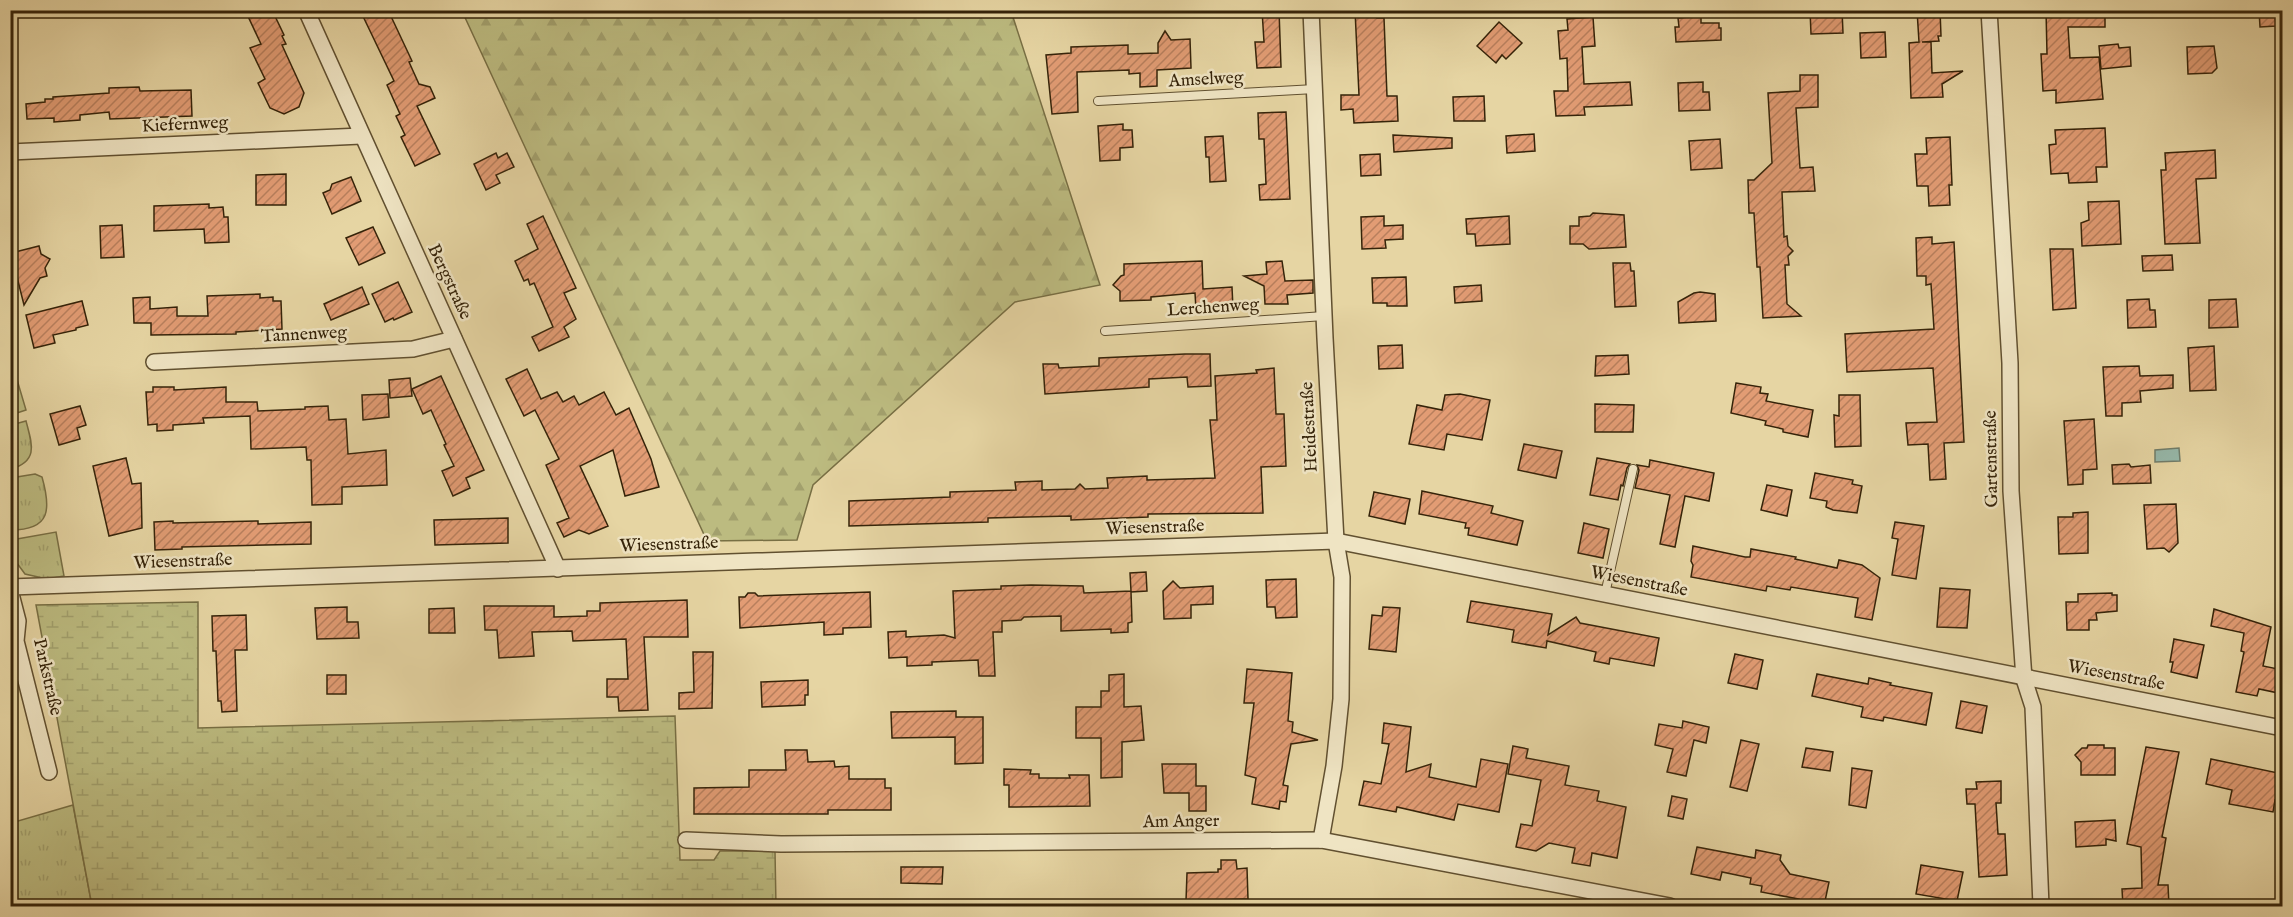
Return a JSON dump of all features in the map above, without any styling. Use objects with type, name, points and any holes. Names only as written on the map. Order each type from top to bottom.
[{"type":"street","name":"Bergstraße","points":[[306,10],[558,569]]},
{"type":"street","name":"Heidestraße","points":[[1311,10],[1336,541],[1342,577],[1341,699],[1334,766],[1321,840]]},
{"type":"street","name":"Gartenstraße","points":[[1989,10],[2010,363],[2011,491],[2024,679],[2033,707],[2041,906]]},
{"type":"street","name":"Kiefernweg","points":[[10,152],[361,136]]},
{"type":"street","name":"Tannenweg","points":[[154,362],[413,349],[454,339]]},
{"type":"street","name":"Wiesenstraße","points":[[10,589],[1336,541],[2024,679],[2283,728]]},
{"type":"street","name":"Parkstraße","points":[[10,589],[18,621],[16,641],[50,772]]},
{"type":"street","name":"Am Anger","points":[[687,840],[793,844],[1321,840],[1670,906]]},
{"type":"lane","name":"Amselweg","points":[[1098,101],[1315,89]]},
{"type":"lane","name":"Lerchenweg","points":[[1105,331],[1324,316]]},
{"type":"lane","points":[[1605,594],[1633,469]]},
{"type":"green space","points":[[462,11],[1011,11],[1100,285],[1015,302],[813,485],[797,540],[707,541]]},
{"type":"green space","points":[[10,356],[26,410],[11,415],[10,415]]},
{"type":"green space","points":[[26,421],[31,444],[30,456],[20,466],[11,469],[11,425]]},
{"type":"green space","points":[[35,474],[42,477],[45,488],[47,508],[45,516],[34,526],[11,530],[11,478]]},
{"type":"green space","points":[[56,532],[64,576],[47,579],[25,574],[11,555],[10,543],[17,539]]},
{"type":"green space","points":[[198,602],[198,728],[675,716],[680,860],[714,860],[720,851],[775,851],[776,906],[92,906],[36,605]]},
{"type":"green space","points":[[73,805],[92,906],[11,906],[11,823]]},
{"type":"shaded area","points":[[2179,448],[2180,461],[2155,462],[2155,450]]},
{"type":"building","points":[[245,10],[272,10],[284,35],[282,36],[286,44],[282,45],[304,93],[299,107],[284,114],[270,108],[258,83],[265,79],[250,48],[261,44]]},
{"type":"building","points":[[360,10],[388,10],[412,61],[409,62],[419,84],[430,87],[435,98],[417,106],[440,154],[415,166],[401,137],[405,135],[396,116],[400,114],[387,85],[394,81]]},
{"type":"building","points":[[1262,10],[1279,10],[1281,67],[1257,68],[1255,42],[1264,42]]},
{"type":"building","points":[[1355,10],[1376,10],[1377,18],[1384,18],[1387,96],[1397,96],[1398,121],[1354,123],[1353,109],[1341,110],[1341,95],[1359,95]]},
{"type":"building","points":[[1810,10],[1842,10],[1843,33],[1811,34]]},
{"type":"building","points":[[1917,10],[1940,10],[1941,36],[1938,36],[1939,41],[1922,42],[1931,42],[1932,73],[1963,71],[1942,84],[1943,97],[1911,98],[1909,43],[1919,42]]},
{"type":"building","points":[[2046,10],[2105,11],[2105,27],[2068,27],[2070,58],[2099,57],[2103,99],[2056,103],[2056,90],[2043,91],[2041,54],[2047,54]]},
{"type":"building","points":[[2259,10],[2275,10],[2276,26],[2260,27]]},
{"type":"building","points":[[1701,16],[1701,23],[1719,23],[1721,40],[1676,42],[1675,27],[1679,27],[1678,18]]},
{"type":"building","points":[[1593,17],[1595,46],[1582,47],[1584,84],[1630,82],[1632,105],[1584,107],[1585,115],[1556,116],[1554,91],[1568,91],[1567,58],[1560,59],[1558,31],[1568,30],[1567,19]]},
{"type":"building","points":[[1499,22],[1522,43],[1506,59],[1502,55],[1496,63],[1477,46]]},
{"type":"building","points":[[1165,31],[1171,40],[1190,39],[1191,68],[1157,70],[1157,86],[1140,87],[1140,73],[1129,74],[1129,70],[1077,72],[1078,112],[1052,114],[1046,55],[1071,53],[1071,47],[1128,45],[1128,54],[1158,53],[1158,43]]},
{"type":"building","points":[[1885,32],[1886,57],[1861,58],[1860,33]]},
{"type":"building","points":[[2118,44],[2119,48],[2130,47],[2131,66],[2101,69],[2099,46]]},
{"type":"building","points":[[2214,46],[2217,68],[2212,73],[2188,74],[2187,47]]},
{"type":"building","points":[[1800,75],[1818,75],[1818,107],[1796,108],[1800,168],[1813,167],[1815,191],[1782,192],[1784,237],[1787,236],[1788,246],[1793,251],[1788,256],[1789,265],[1785,265],[1787,304],[1801,316],[1763,318],[1754,213],[1749,213],[1748,180],[1754,180],[1772,163],[1768,93],[1800,91]]},
{"type":"building","points":[[1703,82],[1703,92],[1709,92],[1710,110],[1679,111],[1678,83]]},
{"type":"building","points":[[139,87],[140,91],[191,90],[192,116],[110,119],[109,112],[80,115],[80,120],[54,122],[54,118],[27,119],[26,104],[45,102],[45,99],[53,99],[53,97],[109,93],[109,88]]},
{"type":"building","points":[[1484,96],[1485,121],[1454,121],[1453,97]]},
{"type":"building","points":[[1286,112],[1290,199],[1260,200],[1259,185],[1266,184],[1264,139],[1259,139],[1258,113]]},
{"type":"building","points":[[1123,124],[1123,130],[1132,130],[1133,147],[1120,148],[1120,160],[1100,161],[1098,126]]},
{"type":"building","points":[[2105,128],[2107,167],[2096,167],[2097,182],[2069,183],[2068,173],[2051,174],[2049,145],[2056,144],[2055,130]]},
{"type":"building","points":[[1534,134],[1535,151],[1507,153],[1506,136]]},
{"type":"building","points":[[1393,135],[1452,138],[1452,148],[1394,152]]},
{"type":"building","points":[[1223,136],[1226,181],[1210,182],[1205,137]]},
{"type":"building","points":[[1950,137],[1952,185],[1949,185],[1950,205],[1929,206],[1928,186],[1917,186],[1915,154],[1927,154],[1926,138]]},
{"type":"building","points":[[1720,139],[1722,168],[1691,170],[1689,141]]},
{"type":"building","points":[[2215,150],[2216,178],[2196,179],[2200,243],[2165,244],[2161,170],[2166,170],[2165,153]]},
{"type":"building","points":[[496,153],[498,158],[507,153],[514,167],[496,175],[500,183],[486,190],[474,164]]},
{"type":"building","points":[[1380,154],[1381,175],[1361,176],[1360,155]]},
{"type":"building","points":[[286,174],[286,205],[256,205],[256,175]]},
{"type":"building","points":[[351,177],[361,201],[332,214],[323,193],[330,190],[332,184]]},
{"type":"building","points":[[2119,201],[2121,244],[2082,246],[2081,223],[2089,220],[2088,202]]},
{"type":"building","points":[[209,204],[209,208],[223,207],[224,217],[228,217],[229,242],[205,243],[204,229],[154,231],[154,206]]},
{"type":"building","points":[[1593,213],[1624,215],[1626,247],[1589,249],[1583,244],[1570,244],[1570,226],[1579,226],[1579,217],[1590,216]]},
{"type":"building","points":[[543,216],[576,288],[564,293],[576,319],[564,327],[569,337],[539,351],[532,337],[553,327],[534,283],[530,285],[528,279],[524,281],[515,261],[538,249],[527,224]]},
{"type":"building","points":[[1384,216],[1384,226],[1403,225],[1403,239],[1385,240],[1386,248],[1362,249],[1361,217]]},
{"type":"building","points":[[1509,216],[1510,244],[1476,246],[1475,234],[1467,234],[1466,219]]},
{"type":"building","points":[[122,225],[124,257],[101,258],[100,226]]},
{"type":"building","points":[[373,227],[385,253],[359,265],[346,238]]},
{"type":"building","points":[[1932,237],[1932,244],[1954,242],[1964,442],[1944,443],[1946,479],[1930,480],[1928,444],[1908,445],[1906,423],[1937,422],[1933,368],[1847,372],[1845,334],[1934,329],[1931,284],[1926,285],[1926,276],[1917,276],[1916,238]]},
{"type":"building","points":[[39,246],[41,254],[50,259],[45,268],[47,276],[40,278],[24,305],[11,253]]},
{"type":"building","points":[[2050,249],[2073,249],[2076,308],[2053,310]]},
{"type":"building","points":[[2172,255],[2173,270],[2143,271],[2142,256]]},
{"type":"building","points":[[1202,261],[1203,289],[1232,287],[1233,308],[1196,310],[1195,293],[1151,297],[1151,300],[1120,301],[1120,291],[1113,285],[1124,275],[1124,264]]},
{"type":"building","points":[[1282,261],[1285,281],[1313,280],[1313,293],[1287,295],[1288,304],[1265,304],[1264,286],[1244,276],[1267,274],[1266,262]]},
{"type":"building","points":[[1613,263],[1630,263],[1631,271],[1634,271],[1636,306],[1615,307]]},
{"type":"building","points":[[1406,277],[1407,306],[1373,303],[1372,278]]},
{"type":"building","points":[[398,282],[412,312],[385,322],[372,294]]},
{"type":"building","points":[[1481,285],[1482,301],[1455,303],[1454,287]]},
{"type":"building","points":[[362,287],[369,304],[331,320],[324,304]]},
{"type":"building","points":[[1700,292],[1715,294],[1716,321],[1679,323],[1678,302]]},
{"type":"building","points":[[260,294],[260,298],[273,297],[273,301],[281,301],[282,329],[236,332],[236,334],[151,335],[151,323],[134,323],[133,298],[150,297],[150,309],[177,307],[177,316],[208,316],[207,296]]},
{"type":"building","points":[[2149,299],[2150,310],[2155,310],[2156,327],[2128,328],[2127,300]]},
{"type":"building","points":[[2236,299],[2238,327],[2209,328],[2209,300]]},
{"type":"building","points":[[82,301],[88,325],[53,335],[55,343],[34,348],[26,315]]},
{"type":"building","points":[[1402,345],[1403,368],[1379,369],[1378,346]]},
{"type":"building","points":[[2214,346],[2216,390],[2190,391],[2188,348]]},
{"type":"building","points":[[1210,354],[1211,386],[1188,387],[1187,377],[1149,379],[1149,387],[1045,394],[1043,364],[1058,364],[1059,368],[1099,366],[1099,358]]},
{"type":"building","points":[[1628,355],[1629,374],[1595,376],[1596,356]]},
{"type":"building","points":[[2139,366],[2140,376],[2173,375],[2173,388],[2140,391],[2141,402],[2122,403],[2122,416],[2106,416],[2103,367]]},
{"type":"building","points":[[1274,368],[1276,414],[1284,414],[1286,466],[1261,467],[1263,513],[1148,514],[1148,517],[1071,520],[1071,516],[988,518],[988,522],[849,526],[849,501],[950,497],[950,492],[1016,490],[1015,482],[1042,481],[1042,490],[1075,489],[1080,484],[1085,489],[1108,488],[1107,478],[1147,476],[1147,480],[1215,478],[1210,420],[1217,420],[1215,376],[1257,373],[1256,370]]},
{"type":"building","points":[[527,369],[541,399],[557,392],[563,402],[574,396],[579,405],[604,392],[616,415],[629,408],[651,459],[659,487],[625,496],[613,450],[580,466],[608,526],[589,534],[579,530],[564,537],[557,523],[569,518],[546,465],[559,459],[535,410],[524,416],[506,379]]},
{"type":"building","points":[[441,376],[484,470],[466,478],[470,488],[453,496],[442,471],[454,466],[444,445],[446,444],[431,410],[423,414],[412,389]]},
{"type":"building","points":[[410,378],[412,396],[390,398],[389,380]]},
{"type":"building","points":[[1736,383],[1761,387],[1760,393],[1768,394],[1766,401],[1813,410],[1808,437],[1783,432],[1783,429],[1765,425],[1766,421],[1731,413]]},
{"type":"building","points":[[153,387],[174,387],[174,390],[226,387],[226,402],[257,402],[258,411],[328,406],[329,420],[346,419],[348,454],[386,450],[387,485],[342,487],[342,504],[312,505],[311,460],[307,460],[306,447],[251,449],[250,416],[203,418],[204,423],[173,425],[173,430],[157,431],[157,424],[148,425],[146,392],[153,392]]},
{"type":"building","points":[[388,394],[389,417],[363,420],[362,395]]},
{"type":"building","points":[[1460,394],[1490,400],[1482,440],[1447,434],[1444,450],[1409,444],[1417,405],[1442,410],[1445,395]]},
{"type":"building","points":[[1839,395],[1860,395],[1861,446],[1835,447],[1834,415],[1839,416]]},
{"type":"building","points":[[1595,404],[1634,405],[1633,432],[1595,432]]},
{"type":"building","points":[[80,406],[86,425],[77,428],[80,439],[59,445],[50,414]]},
{"type":"building","points":[[2094,419],[2097,469],[2083,470],[2083,484],[2068,485],[2064,421]]},
{"type":"building","points":[[1524,444],[1562,451],[1556,478],[1518,470]]},
{"type":"building","points":[[126,458],[132,484],[141,483],[142,528],[109,536],[93,466]]},
{"type":"building","points":[[1597,458],[1630,464],[1623,486],[1621,485],[1618,500],[1590,495]]},
{"type":"building","points":[[1650,460],[1714,473],[1709,501],[1685,496],[1675,547],[1660,544],[1670,495],[1635,488],[1639,470],[1637,465],[1649,467]]},
{"type":"building","points":[[2129,464],[2131,467],[2150,465],[2151,483],[2113,484],[2112,465]]},
{"type":"building","points":[[1815,473],[1853,480],[1852,484],[1862,486],[1857,513],[1833,510],[1826,507],[1827,501],[1810,498]]},
{"type":"building","points":[[1767,485],[1792,490],[1787,516],[1761,510]]},
{"type":"building","points":[[1422,491],[1493,506],[1491,513],[1523,521],[1517,545],[1468,535],[1469,528],[1465,528],[1466,523],[1419,514]]},
{"type":"building","points":[[1374,492],[1410,499],[1405,524],[1369,516]]},
{"type":"building","points":[[2176,504],[2178,543],[2169,552],[2164,548],[2147,549],[2144,505]]},
{"type":"building","points":[[2088,512],[2088,553],[2059,554],[2058,517],[2073,517],[2073,513]]},
{"type":"building","points":[[508,518],[508,543],[435,545],[434,520]]},
{"type":"building","points":[[173,521],[173,523],[258,521],[258,524],[311,522],[311,544],[182,547],[182,549],[155,550],[154,522]]},
{"type":"building","points":[[1895,522],[1924,526],[1916,579],[1892,575],[1898,539],[1892,538]]},
{"type":"building","points":[[1584,523],[1609,529],[1603,558],[1578,553]]},
{"type":"building","points":[[1693,546],[1745,557],[1750,557],[1751,549],[1796,557],[1795,559],[1837,568],[1839,560],[1862,565],[1880,578],[1872,620],[1855,617],[1858,598],[1791,587],[1790,590],[1767,586],[1766,591],[1691,577]]},
{"type":"building","points":[[1146,572],[1147,591],[1131,592],[1132,622],[1128,623],[1128,632],[1111,633],[1111,629],[1061,631],[1061,616],[1024,617],[1021,620],[1002,621],[1002,632],[993,632],[995,676],[979,676],[978,660],[932,662],[932,665],[907,666],[907,657],[889,658],[888,632],[906,631],[906,637],[944,635],[955,638],[953,591],[1031,585],[1083,586],[1084,593],[1131,591],[1130,573]]},
{"type":"building","points":[[1296,579],[1297,617],[1276,618],[1275,607],[1267,607],[1266,580]]},
{"type":"building","points":[[1173,581],[1180,588],[1213,586],[1213,604],[1191,605],[1191,618],[1164,619],[1163,591]]},
{"type":"building","points":[[1940,588],[1970,590],[1967,628],[1937,627]]},
{"type":"building","points":[[870,592],[871,627],[843,628],[843,634],[824,635],[824,622],[740,628],[739,597],[745,597],[748,593],[755,593],[758,596]]},
{"type":"building","points":[[2112,593],[2112,595],[2117,595],[2117,611],[2096,613],[2097,620],[2089,620],[2089,630],[2067,630],[2066,602],[2078,602],[2078,594]]},
{"type":"building","points":[[687,600],[688,637],[644,637],[648,710],[619,711],[618,697],[607,697],[607,679],[628,679],[626,639],[573,641],[572,631],[532,632],[534,656],[499,658],[497,630],[485,630],[484,606],[554,606],[554,617],[587,616],[587,611],[600,611],[600,603]]},
{"type":"building","points":[[1471,601],[1552,614],[1548,635],[1576,617],[1580,623],[1659,638],[1654,666],[1610,658],[1609,664],[1594,661],[1596,652],[1547,641],[1546,648],[1512,642],[1514,630],[1467,622]]},
{"type":"building","points":[[347,607],[347,622],[358,622],[359,638],[317,639],[315,608]]},
{"type":"building","points":[[1383,607],[1400,608],[1396,652],[1369,649],[1372,615],[1382,616]]},
{"type":"building","points":[[454,608],[455,633],[429,633],[429,609]]},
{"type":"building","points":[[2214,609],[2271,627],[2263,666],[2283,670],[2283,694],[2259,689],[2257,696],[2236,692],[2244,652],[2241,651],[2244,633],[2211,626]]},
{"type":"building","points":[[246,615],[247,650],[235,650],[237,711],[222,712],[221,701],[218,701],[212,616]]},
{"type":"building","points":[[2174,639],[2204,645],[2197,678],[2171,672],[2173,662],[2170,662]]},
{"type":"building","points":[[693,652],[713,652],[712,708],[679,709],[679,693],[694,692]]},
{"type":"building","points":[[1735,654],[1763,660],[1757,689],[1728,683]]},
{"type":"building","points":[[1247,669],[1292,673],[1288,721],[1293,722],[1292,732],[1318,740],[1291,744],[1283,785],[1288,786],[1286,802],[1280,801],[1279,809],[1252,804],[1256,778],[1245,775],[1254,703],[1244,703]]},
{"type":"building","points":[[1124,674],[1124,707],[1141,706],[1144,740],[1122,742],[1122,777],[1101,778],[1101,738],[1076,738],[1076,707],[1101,707],[1101,691],[1109,691],[1109,675]]},
{"type":"building","points":[[1817,674],[1868,684],[1869,678],[1891,683],[1890,685],[1932,693],[1926,725],[1884,717],[1883,721],[1861,717],[1863,707],[1812,696]]},
{"type":"building","points":[[327,675],[346,675],[346,694],[327,694]]},
{"type":"building","points":[[808,680],[805,705],[762,707],[761,682]]},
{"type":"building","points":[[1961,701],[1987,706],[1982,733],[1956,728]]},
{"type":"building","points":[[956,711],[956,717],[983,717],[983,763],[955,764],[955,737],[892,738],[891,712]]},
{"type":"building","points":[[1683,721],[1709,727],[1706,743],[1694,740],[1686,776],[1667,772],[1673,749],[1655,745],[1659,724],[1682,728]]},
{"type":"building","points":[[1384,723],[1411,727],[1406,772],[1431,764],[1429,777],[1476,787],[1481,759],[1508,764],[1499,812],[1458,804],[1454,820],[1397,807],[1396,812],[1359,805],[1364,781],[1381,784],[1389,744],[1382,743]]},
{"type":"building","points":[[1741,740],[1759,744],[1747,791],[1730,787]]},
{"type":"building","points":[[2088,745],[2115,748],[2115,775],[2081,775],[2081,762],[2075,755]]},
{"type":"building","points":[[1513,746],[1528,749],[1526,758],[1569,766],[1565,785],[1599,791],[1597,801],[1626,807],[1617,858],[1592,853],[1590,866],[1572,863],[1575,848],[1549,843],[1536,851],[1516,847],[1521,824],[1532,826],[1541,780],[1508,774]]},
{"type":"building","points":[[2146,747],[2179,752],[2162,837],[2166,838],[2158,885],[2168,885],[2169,906],[2123,906],[2122,889],[2142,888],[2141,847],[2127,844]]},
{"type":"building","points":[[1806,748],[1833,752],[1830,771],[1802,767]]},
{"type":"building","points":[[785,750],[807,750],[808,762],[834,761],[835,767],[849,766],[849,779],[885,779],[885,788],[891,788],[891,810],[828,810],[828,814],[694,814],[694,788],[749,787],[749,770],[786,770]]},
{"type":"building","points":[[2211,759],[2283,774],[2283,802],[2275,800],[2273,812],[2229,804],[2232,790],[2206,784]]},
{"type":"building","points":[[1162,764],[1196,764],[1196,786],[1206,786],[1206,811],[1189,811],[1189,793],[1164,793]]},
{"type":"building","points":[[1852,768],[1872,771],[1866,808],[1849,805]]},
{"type":"building","points":[[1004,769],[1031,770],[1030,774],[1039,774],[1039,778],[1070,778],[1069,775],[1089,775],[1090,806],[1009,807],[1009,785],[1004,785]]},
{"type":"building","points":[[2001,781],[2001,803],[1996,803],[1998,834],[2005,834],[2007,875],[1979,877],[1975,804],[1967,804],[1966,789],[1977,789],[1976,782]]},
{"type":"building","points":[[1672,796],[1687,799],[1683,819],[1668,816]]},
{"type":"building","points":[[2115,820],[2116,841],[2106,839],[2106,845],[2076,847],[2075,822]]},
{"type":"building","points":[[1697,847],[1755,858],[1756,850],[1781,855],[1780,860],[1790,874],[1829,882],[1824,906],[1811,906],[1798,902],[1799,899],[1761,892],[1762,886],[1750,884],[1751,878],[1722,872],[1720,880],[1691,874]]},
{"type":"building","points":[[1221,860],[1236,860],[1237,869],[1247,868],[1248,899],[1186,901],[1187,873],[1218,872],[1218,869],[1221,869]]},
{"type":"building","points":[[1921,865],[1963,872],[1957,901],[1916,894]]},
{"type":"building","points":[[901,867],[943,867],[942,884],[901,883]]}]
